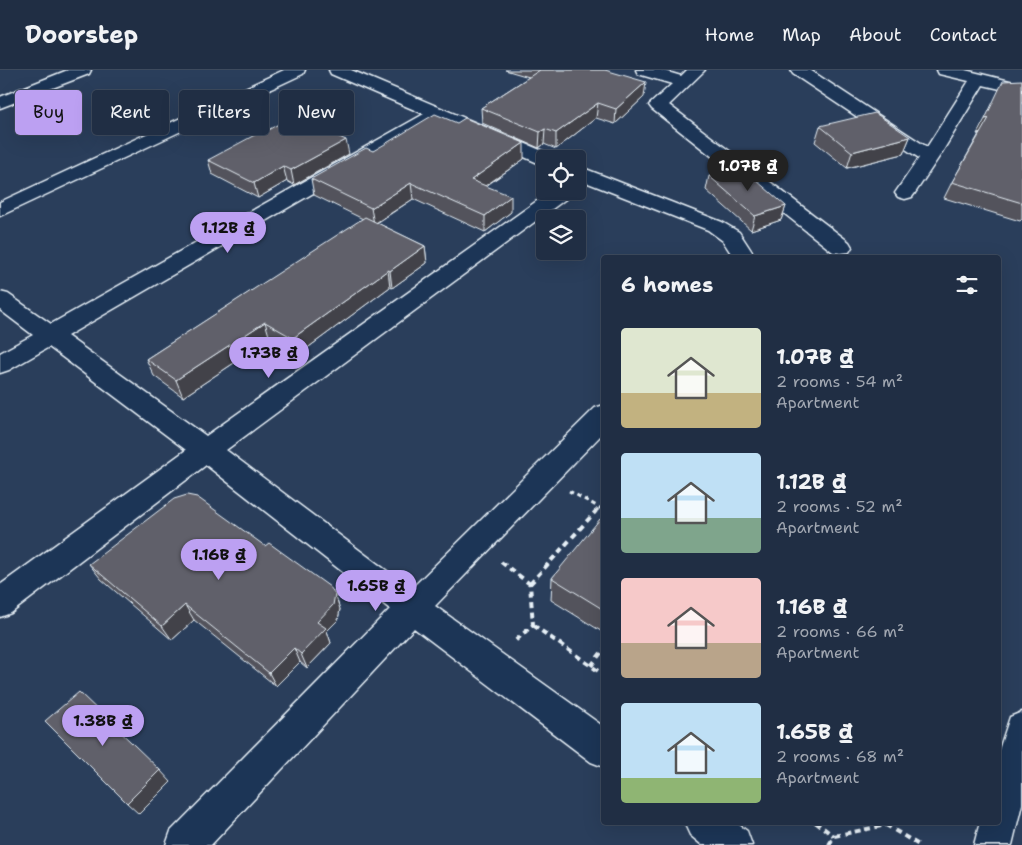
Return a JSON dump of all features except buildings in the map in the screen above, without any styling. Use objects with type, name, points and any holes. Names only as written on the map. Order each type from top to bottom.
[{"type":"street","points":[[0,103],[83,70]]},
{"type":"street","points":[[0,210],[296,70]]},
{"type":"street","points":[[337,70],[536,155]]},
{"type":"street","points":[[644,70],[690,76]]},
{"type":"street","points":[[799,70],[930,157]]},
{"type":"street","points":[[945,70],[1022,89]]},
{"type":"street","points":[[690,76],[658,105],[841,247]]},
{"type":"street","points":[[905,193],[930,157],[979,78]]},
{"type":"street","points":[[0,364],[437,114]]},
{"type":"street","points":[[586,178],[715,226],[731,237],[743,255]]},
{"type":"street","points":[[0,603],[206,450],[552,200]]},
{"type":"street","points":[[0,299],[206,450],[412,608],[601,747]]},
{"type":"street","points":[[185,845],[412,608],[601,418]]},
{"type":"street","points":[[1001,813],[1022,729]]},
{"type":"street","points":[[707,825],[734,845]]},
{"type":"street","points":[[993,845],[998,825]]},
{"type":"path","points":[[533,625],[530,584],[599,508],[543,476]]},
{"type":"path","points":[[477,543],[530,584]]},
{"type":"path","points":[[489,665],[533,625]]},
{"type":"path","points":[[533,625],[601,673]]},
{"type":"path","points":[[591,666],[601,653]]},
{"type":"path","points":[[819,825],[834,836]]},
{"type":"path","points":[[829,845],[834,836],[882,825]]},
{"type":"path","points":[[888,825],[919,845]]}]
